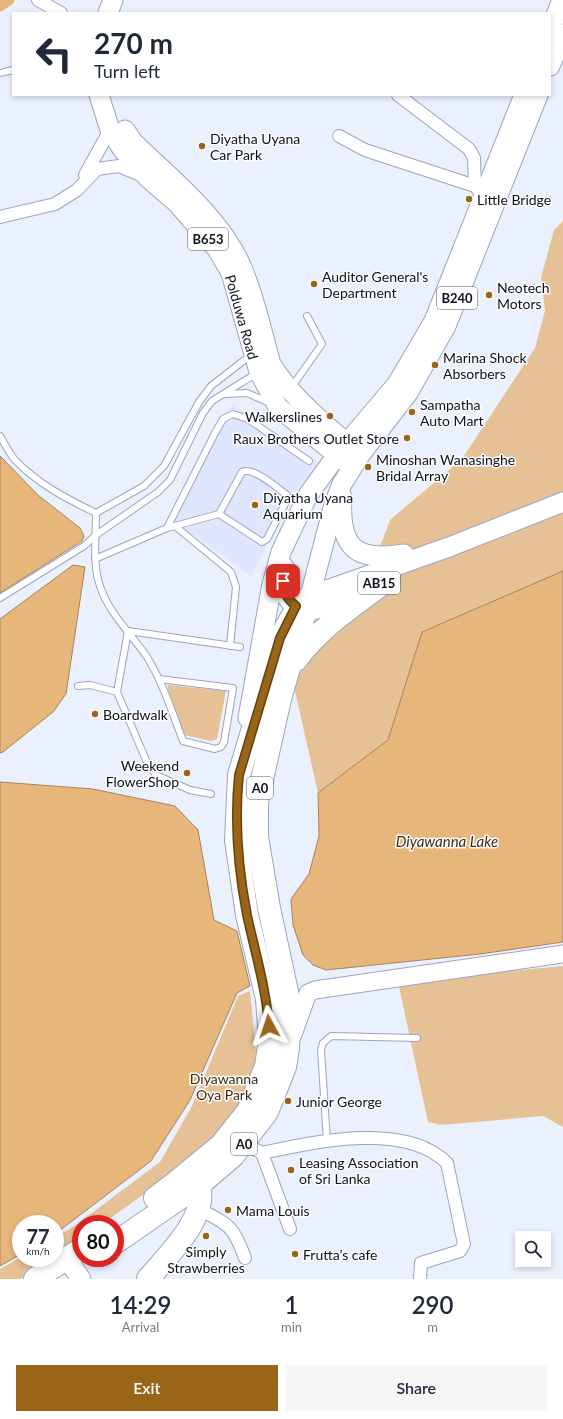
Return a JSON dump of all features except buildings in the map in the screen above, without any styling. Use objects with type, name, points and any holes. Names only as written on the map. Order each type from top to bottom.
[{"type":"highway","points":[[290,669],[315,636],[389,579]]},
{"type":"highway","name":"A0","points":[[124,1237],[199,1185],[233,1156],[253,1148],[285,1066],[288,1048],[288,993],[269,908],[257,837],[257,802],[280,699],[290,669],[304,604]]},
{"type":"highway","name":"A0","points":[[124,1220],[176,1183],[221,1145],[248,1111],[266,1066],[270,1039],[267,999],[247,915],[236,840],[239,775],[280,638],[304,604]]},
{"type":"highway","points":[[148,1279],[189,1229],[199,1209],[201,1191],[199,1185]]},
{"type":"highway","points":[[35,1279],[73,1267]]},
{"type":"main road","points":[[95,12],[98,0]]},
{"type":"main road","points":[[108,12],[113,0]]},
{"type":"main road","points":[[551,28],[562,0]]},
{"type":"main road","points":[[551,64],[563,34]]},
{"type":"main road","name":"Polduwa Road","points":[[99,96],[110,130],[182,198]]},
{"type":"main road","name":"Polduwa Road","points":[[111,96],[122,124],[128,146],[148,178],[203,210],[228,242],[242,267],[260,349],[278,407],[349,456]]},
{"type":"main road","name":"B240","points":[[304,604],[334,504],[342,484],[349,456],[397,384],[434,320],[479,190],[524,96]]},
{"type":"main road","name":"B240","points":[[298,515],[308,495],[349,456],[408,393],[446,326],[538,96]]},
{"type":"main road","name":"Polduwa Road","points":[[265,368],[289,390],[349,456]]},
{"type":"main road","points":[[342,484],[341,505],[343,529],[351,545],[362,555],[387,557],[449,547]]},
{"type":"main road","name":"AB15","points":[[304,604],[563,502]]},
{"type":"main road","points":[[298,515],[283,573],[283,589],[290,602],[304,604]]},
{"type":"main road","points":[[239,775],[272,584],[281,552],[298,515]]},
{"type":"main road","name":"AB15","points":[[304,604],[324,608],[389,579],[449,547]]},
{"type":"street","points":[[38,0],[47,12]]},
{"type":"street","points":[[38,0],[59,12]]},
{"type":"street","points":[[339,136],[365,150],[479,190],[474,158],[469,149],[399,96]]},
{"type":"street","points":[[77,190],[110,130]]},
{"type":"street","points":[[0,217],[55,204],[77,190],[98,169],[128,146]]},
{"type":"street","points":[[98,169],[119,166],[148,178]]},
{"type":"street","points":[[288,1048],[308,993],[315,990],[563,954]]},
{"type":"street","points":[[290,1229],[253,1148],[359,1137],[415,1143],[438,1154],[447,1163],[464,1244],[460,1251],[421,1263],[420,1279]]},
{"type":"street","points":[[199,1209],[227,1224],[238,1238],[245,1258]]},
{"type":"lane","points":[[0,73],[12,70]]},
{"type":"lane","points":[[289,390],[322,344],[307,316]]},
{"type":"lane","points":[[96,513],[144,486],[164,466],[199,402],[212,386],[260,349]]},
{"type":"lane","points":[[0,598],[84,546],[96,535],[158,492],[170,480],[203,412],[212,401],[265,368]]},
{"type":"lane","points":[[225,394],[247,393],[278,407]]},
{"type":"lane","points":[[168,528],[215,433],[223,419],[233,414],[248,419],[308,461]]},
{"type":"lane","points":[[0,436],[14,459],[34,476],[58,495],[96,513]]},
{"type":"lane","points":[[95,559],[168,528],[219,514],[242,472],[246,470],[253,471],[287,495],[288,498],[267,539],[262,542],[219,514]]},
{"type":"lane","points":[[96,513],[95,559],[101,588],[115,614],[128,631],[159,679],[182,741],[215,750],[221,747],[224,742],[233,688],[159,679]]},
{"type":"lane","points":[[175,526],[231,572],[236,587],[230,646]]},
{"type":"lane","points":[[128,631],[240,647]]},
{"type":"lane","points":[[128,631],[117,692],[146,760],[156,775],[190,790],[211,794]]},
{"type":"lane","points":[[78,686],[90,685],[117,692]]},
{"type":"lane","points":[[327,1141],[321,1050],[323,1043],[331,1036],[417,1038]]},
{"type":"shaded area","points":[[233,404],[318,463],[292,497],[251,576],[174,521]]},
{"type":"green space","points":[[563,221],[563,571],[422,632],[388,740],[318,793],[290,669],[376,557],[390,520],[462,459],[535,348],[545,311],[541,278],[554,230]]},
{"type":"green space","points":[[168,685],[226,691],[217,739],[211,741],[184,735],[168,690]]},
{"type":"green space","points":[[563,966],[563,1127],[543,1116],[442,1125],[428,1122],[398,982]]},
{"type":"green space","name":"Diyawanna Oya Park","points":[[250,991],[257,1061],[238,1106],[202,1153],[115,1215],[89,1215],[160,1162],[192,1106],[238,996]]},
{"type":"green space","name":"Diyawanna Oya Park","points":[[72,1228],[72,1245],[64,1251],[64,1232]]},
{"type":"green space","points":[[12,1262],[12,1267],[39,1267],[20,1279],[0,1279],[0,1269]]},
{"type":"water","points":[[0,456],[39,496],[80,528],[84,536],[82,541],[0,593]]},
{"type":"water","points":[[73,565],[85,567],[66,694],[53,712],[0,753],[0,619]]},
{"type":"water","name":"Diyawanna Lake","points":[[563,571],[563,942],[480,954],[326,970],[313,965],[303,955],[293,925],[291,899],[309,874],[319,836],[318,793],[388,740],[422,632]]},
{"type":"water","points":[[0,782],[93,789],[175,806],[198,830],[214,920],[237,931],[250,986],[237,993],[190,1100],[151,1161],[80,1215],[72,1215],[72,1221],[64,1227],[64,1215],[12,1215],[12,1259],[0,1266]]},
{"type":"waterway","points":[[0,6],[9,0]]},
{"type":"place","name":"Diyatha Uyana Car Park","points":[[202,146]]},
{"type":"place","name":"Little Bridge","points":[[469,199]]},
{"type":"place","name":"Auditor General's Department","points":[[314,284]]},
{"type":"place","name":"Neotech Motors","points":[[489,295]]},
{"type":"place","name":"Marina Shock Absorbers","points":[[435,365]]},
{"type":"place","name":"Sampatha Auto Mart","points":[[412,412]]},
{"type":"place","name":"Walkerslines","points":[[330,416]]},
{"type":"place","name":"Raux Brothers Outlet Store","points":[[407,438]]},
{"type":"place","name":"Minoshan Wanasinghe Bridal Array","points":[[368,467]]},
{"type":"place","name":"Diyatha Uyana Aquarium","points":[[255,505]]},
{"type":"place","name":"Boardwalk","points":[[95,714]]},
{"type":"place","name":"Weekend FlowerShop","points":[[187,773]]},
{"type":"place","name":"Junior George","points":[[288,1101]]},
{"type":"place","name":"Leasing Association of Sri Lanka","points":[[291,1170]]},
{"type":"place","name":"Mama Louis","points":[[228,1210]]},
{"type":"place","name":"Simply Strawberries","points":[[206,1236]]},
{"type":"place","name":"Frutta’s cafe","points":[[295,1254]]},
{"type":"route","points":[[269,1026],[267,999],[247,915],[241,879],[236,840],[237,798],[239,775],[280,638],[296,606],[290,602],[283,589],[283,581]]}]
